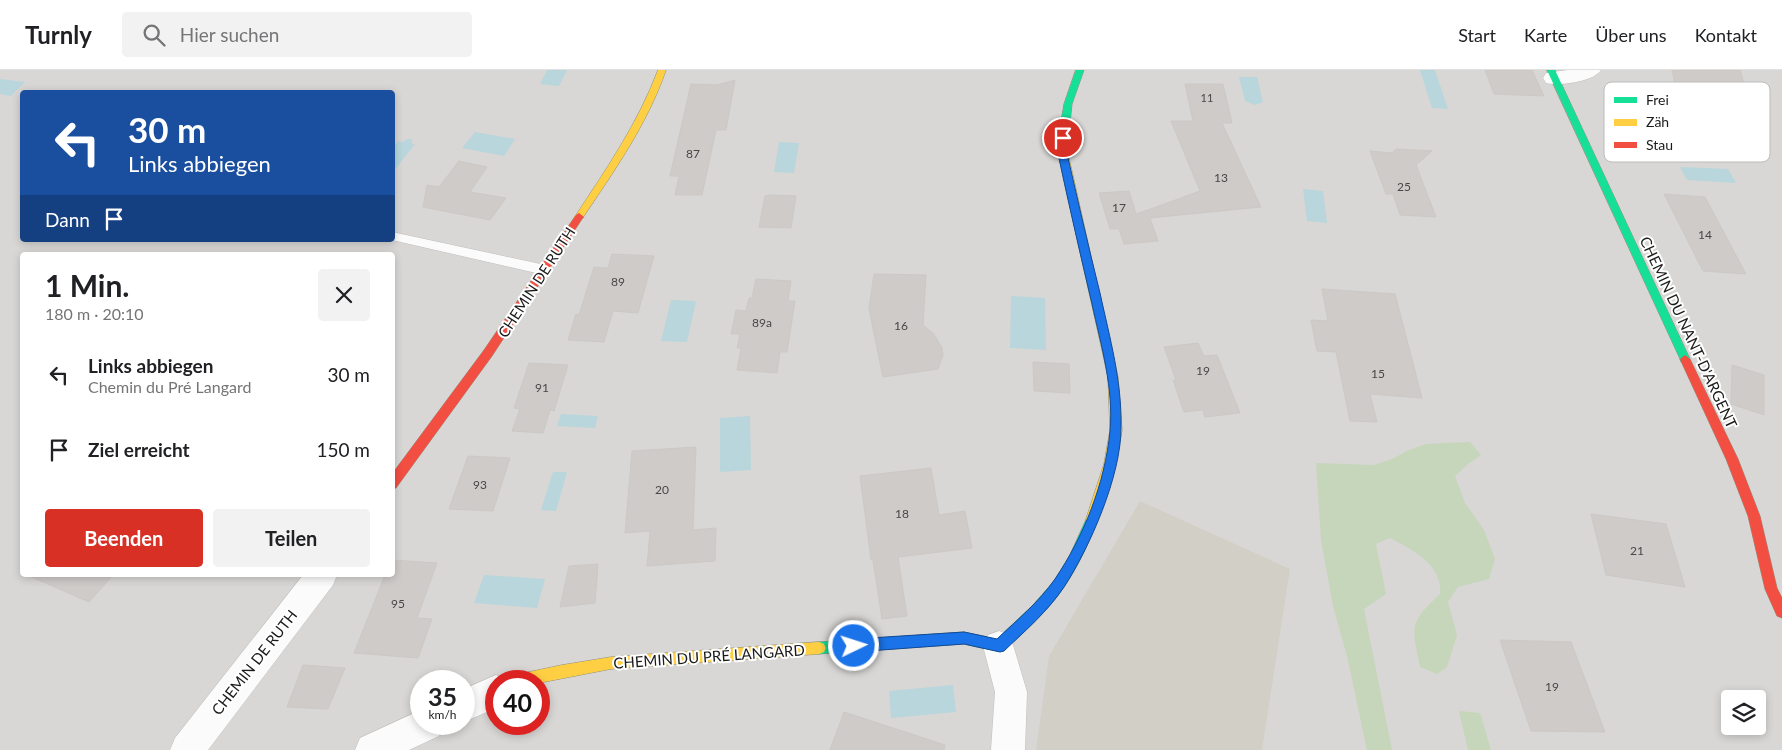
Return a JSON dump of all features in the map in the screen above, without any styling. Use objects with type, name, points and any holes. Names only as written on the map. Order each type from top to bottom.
[{"type":"street","name":"CHEMIN DE RUTH","points":[[395,480],[446,414],[545,270],[637,129],[654,95],[662,70]]},
{"type":"street","points":[[1008,750],[1011,692],[1000,646],[1040,607],[1059,584],[1082,543],[1099,502],[1110,464],[1116,430],[1114,377],[1062,149],[1068,104],[1080,70]]},
{"type":"street","points":[[1553,74],[1569,77],[1590,70]]},
{"type":"street","name":"CHEMIN DU NANT-D'ARGENT","points":[[1553,74],[1732,459],[1754,516],[1770,588],[1782,612]]},
{"type":"street","name":"CHEMIN DE RUTH","points":[[186,750],[320,577]]},
{"type":"street","name":"CHEMIN DU PRÉ LANGARD","points":[[550,674],[611,662],[964,638],[1000,646]]},
{"type":"street","points":[[372,750],[410,732]]},
{"type":"lane","points":[[395,237],[545,270]]},
{"type":"shaded area","points":[[0,70],[1782,70],[1782,750],[0,750]]},
{"type":"shaded area","points":[[1140,501],[1290,569],[1262,750],[1036,750],[1049,656]]},
{"type":"green space","points":[[1470,442],[1481,455],[1455,476],[1465,503],[1484,530],[1495,559],[1489,579],[1458,587],[1448,602],[1457,635],[1447,667],[1437,674],[1420,667],[1414,634],[1415,626],[1422,612],[1440,594],[1440,584],[1437,575],[1432,567],[1417,553],[1390,538],[1376,544],[1386,594],[1364,609],[1392,750],[1367,750],[1347,656],[1333,606],[1321,540],[1316,463],[1374,465],[1426,444]]},
{"type":"green space","points":[[1459,711],[1480,713],[1491,750],[1468,750]]},
{"type":"water","points":[[547,70],[567,70],[559,86],[540,84]]},
{"type":"water","points":[[1420,70],[1435,70],[1448,109],[1432,108]]},
{"type":"water","points":[[1239,77],[1257,77],[1263,102],[1255,105],[1245,101]]},
{"type":"water","points":[[0,79],[25,82],[11,96],[0,94]]},
{"type":"water","points":[[475,132],[515,139],[504,156],[462,148]]},
{"type":"water","points":[[412,139],[412,144],[415,144],[395,169],[395,145],[398,141],[402,142]]},
{"type":"water","points":[[779,142],[799,143],[794,173],[774,172]]},
{"type":"water","points":[[1680,167],[1728,169],[1736,183],[1687,180]]},
{"type":"water","points":[[1303,189],[1323,191],[1327,223],[1307,221]]},
{"type":"water","points":[[1011,296],[1045,298],[1046,350],[1010,348]]},
{"type":"water","points":[[671,300],[696,301],[687,342],[661,341]]},
{"type":"water","points":[[561,414],[598,416],[595,428],[557,426]]},
{"type":"water","points":[[750,416],[751,470],[720,472],[720,418]]},
{"type":"water","points":[[553,472],[567,472],[556,511],[541,510]]},
{"type":"water","points":[[484,575],[545,579],[537,608],[474,603]]},
{"type":"water","points":[[953,685],[956,712],[891,718],[889,691]]},
{"type":"building","points":[[1485,70],[1532,70],[1544,96],[1494,94]]},
{"type":"building","points":[[1672,70],[1740,70],[1743,82],[1675,82]]},
{"type":"building","points":[[735,80],[726,130],[716,130],[702,195],[675,195],[679,176],[670,176],[691,84],[717,85]]},
{"type":"building","points":[[1185,84],[1223,84],[1232,123],[1222,123],[1261,207],[1150,218],[1158,241],[1124,244],[1119,229],[1110,229],[1099,193],[1129,191],[1136,214],[1147,210],[1148,213],[1148,210],[1200,191],[1171,121],[1193,121]]},
{"type":"building","points":[[1396,149],[1432,151],[1416,165],[1436,217],[1400,215],[1393,194],[1386,194],[1370,151],[1392,153]]},
{"type":"building","points":[[459,161],[487,167],[470,192],[506,198],[490,220],[423,207],[427,185],[439,187]]},
{"type":"building","points":[[1664,194],[1705,197],[1746,274],[1703,271]]},
{"type":"building","points":[[765,196],[796,196],[791,228],[759,227]]},
{"type":"building","points":[[612,254],[654,256],[638,313],[613,311],[604,342],[568,340],[576,314],[579,315],[594,267],[608,268]]},
{"type":"building","points":[[874,274],[926,275],[923,325],[934,334],[942,348],[943,355],[938,369],[883,377],[869,309]]},
{"type":"building","points":[[756,279],[791,281],[788,301],[795,301],[787,352],[780,352],[777,373],[737,370],[741,348],[737,348],[740,334],[731,334],[736,310],[746,311],[749,298],[752,298]]},
{"type":"building","points":[[1322,289],[1395,294],[1422,398],[1370,394],[1377,422],[1350,421],[1336,352],[1317,351],[1311,320],[1328,321]]},
{"type":"building","points":[[1198,343],[1204,356],[1217,355],[1240,413],[1205,417],[1203,410],[1184,412],[1173,380],[1176,380],[1164,347]]},
{"type":"building","points":[[1033,362],[1069,364],[1070,393],[1034,391]]},
{"type":"building","points":[[529,363],[568,365],[554,411],[550,410],[543,433],[512,431],[520,409],[514,408]]},
{"type":"building","points":[[1732,365],[1764,375],[1764,415],[1731,404]]},
{"type":"building","points":[[696,447],[693,530],[716,528],[715,561],[647,566],[650,531],[625,533],[632,451]]},
{"type":"building","points":[[468,456],[510,458],[493,511],[449,509]]},
{"type":"building","points":[[931,468],[939,515],[965,511],[972,548],[898,557],[907,616],[882,619],[873,560],[871,560],[860,476]]},
{"type":"building","points":[[1591,514],[1666,524],[1685,587],[1606,575]]},
{"type":"building","points":[[395,560],[437,563],[417,618],[432,619],[418,658],[354,653],[384,577],[395,577]]},
{"type":"building","points":[[598,564],[595,603],[560,607],[569,566]]},
{"type":"building","points":[[32,577],[111,577],[89,602]]},
{"type":"building","points":[[1500,640],[1571,642],[1605,732],[1531,731]]},
{"type":"building","points":[[303,665],[345,668],[328,709],[287,707]]},
{"type":"building","points":[[844,712],[945,745],[944,750],[830,750]]},
{"type":"traffic: fast","points":[[1064,133],[1068,104],[1080,70]]},
{"type":"traffic: fast","points":[[1551,70],[1685,359]]},
{"type":"traffic: fast","points":[[819,648],[964,638],[999,646],[1038,609],[1058,585],[1073,561],[1092,519]]},
{"type":"traffic: slow","points":[[579,217],[636,128],[655,90],[662,70]]},
{"type":"traffic: slow","points":[[1064,133],[1062,149],[1113,377],[1116,430],[1110,464],[1092,519]]},
{"type":"traffic: slow","points":[[550,674],[611,663],[819,648]]},
{"type":"traffic: jam","points":[[395,480],[488,353],[579,217]]},
{"type":"traffic: jam","points":[[1685,359],[1732,459],[1754,516],[1771,589],[1782,612]]},
{"type":"route","points":[[854,646],[964,638],[1000,646],[1040,607],[1059,584],[1082,543],[1099,502],[1110,464],[1116,430],[1114,377],[1062,149],[1063,138]]}]
